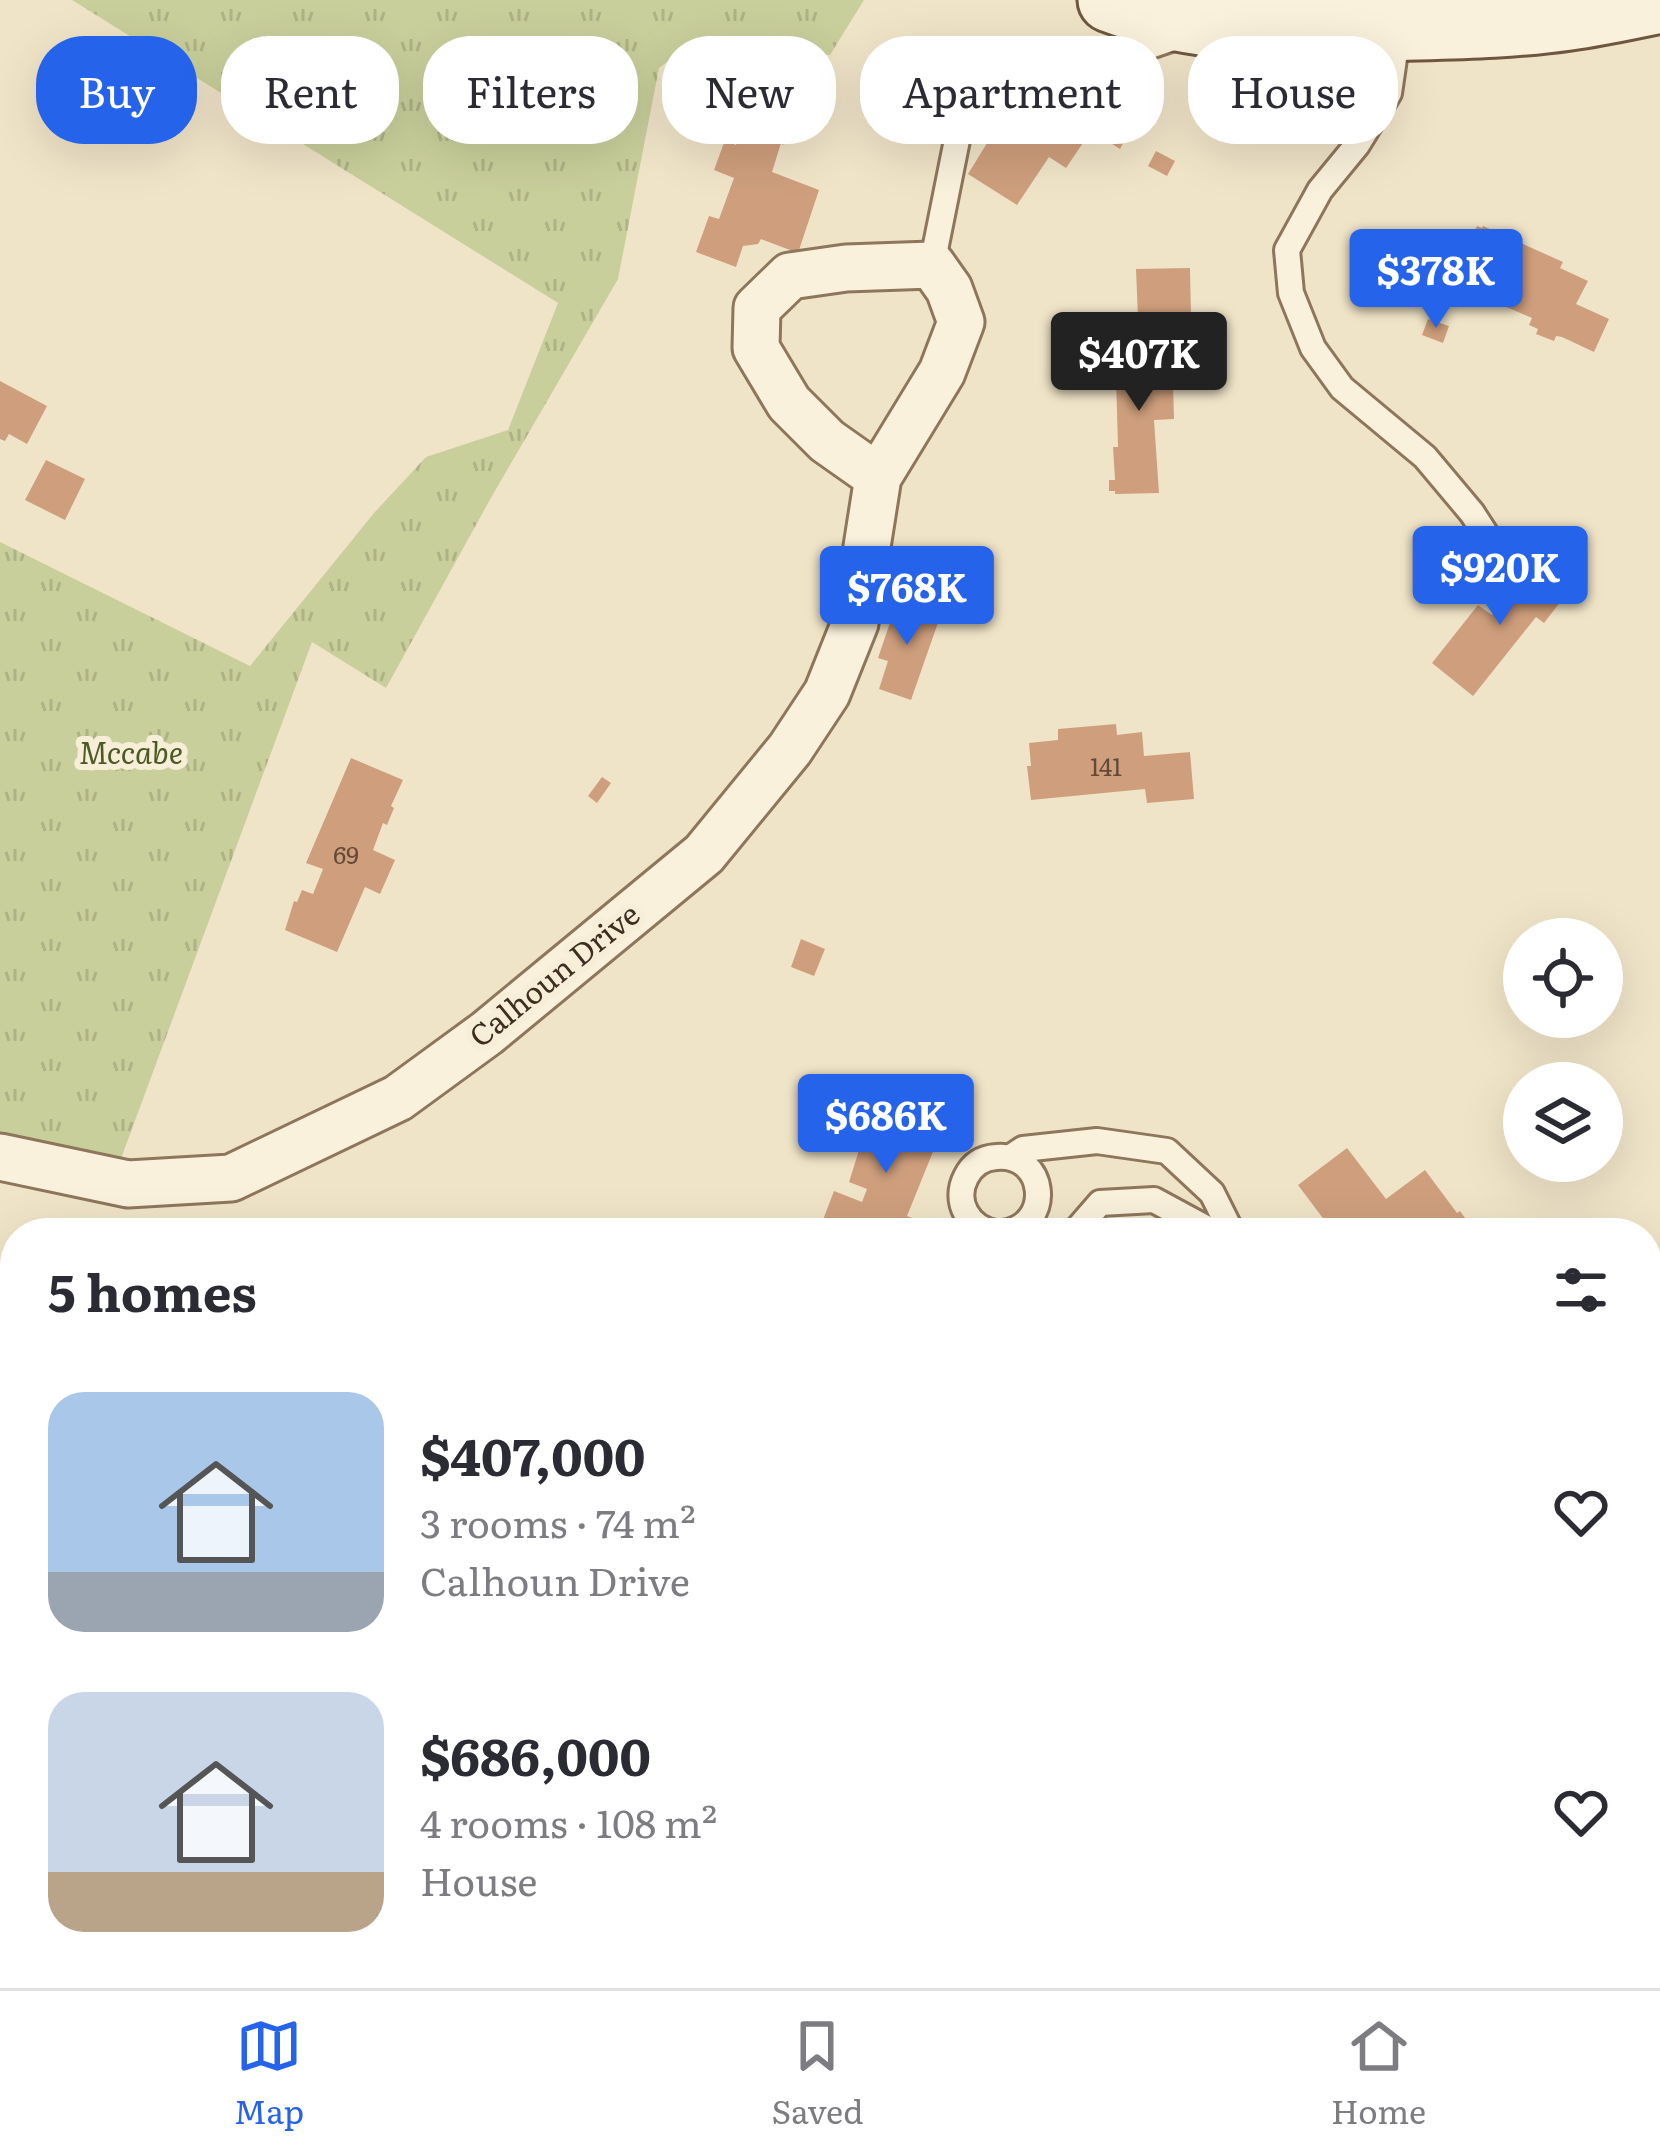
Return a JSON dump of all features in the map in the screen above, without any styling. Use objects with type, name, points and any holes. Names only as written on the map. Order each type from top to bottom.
[{"type":"street","points":[[1110,0],[1212,25],[1298,32],[1567,19],[1660,1]]},
{"type":"street","points":[[878,477],[827,441],[788,403],[756,348],[757,308],[790,276],[846,268],[932,265]]},
{"type":"street","name":"Calhoun Drive","points":[[0,1157],[128,1184],[231,1178],[398,1097],[488,1033],[704,854],[790,749],[827,693],[855,623],[878,477],[942,373],[961,322],[949,289],[932,265]]},
{"type":"lane","points":[[932,265],[959,130],[1010,73],[1086,68],[1212,25]]},
{"type":"lane","points":[[1398,28],[1390,93],[1357,145],[1320,190],[1287,250],[1291,293],[1312,348],[1342,388],[1425,457],[1494,547]]},
{"type":"lane","points":[[1011,1157],[1023,1149],[1097,1141],[1167,1151],[1212,1193],[1224,1218]]},
{"type":"lane","points":[[969,1218],[961,1195],[963,1182],[987,1158],[1011,1157],[1032,1173],[1039,1194],[1029,1218]]},
{"type":"lane","points":[[1087,1218],[1100,1203],[1154,1200],[1187,1218]]},
{"type":"green space","name":"Mccabe","points":[[72,0],[864,0],[836,45],[836,36],[662,36],[662,66],[618,279],[386,688],[312,642],[119,1164],[0,1141],[0,542],[250,666],[374,513],[426,457],[508,430],[558,303],[303,144],[399,144],[399,36],[221,36],[221,93],[197,78],[197,36],[130,36]]},
{"type":"building","points":[[724,144],[781,144],[772,172],[819,190],[798,253],[761,239],[743,246],[736,267],[696,252],[709,216],[719,219],[734,178],[714,170]]},
{"type":"building","points":[[986,144],[1082,144],[1066,168],[1049,157],[1017,205],[968,174]]},
{"type":"building","points":[[1156,151],[1175,161],[1167,176],[1148,166]]},
{"type":"building","points":[[1477,226],[1563,262],[1560,268],[1588,281],[1576,304],[1609,319],[1594,352],[1562,337],[1554,341],[1536,334],[1538,329],[1529,325],[1532,318],[1495,302],[1484,293],[1488,286],[1461,276],[1465,265],[1460,263]]},
{"type":"building","points":[[1391,235],[1429,248],[1417,295],[1373,280]]},
{"type":"building","points":[[1190,268],[1191,317],[1138,318],[1136,269]]},
{"type":"building","points":[[1428,319],[1449,326],[1443,343],[1422,335]]},
{"type":"building","points":[[1172,349],[1174,419],[1154,420],[1159,493],[1115,494],[1109,491],[1109,480],[1115,480],[1113,447],[1118,447],[1116,376],[1099,377],[1098,351]]},
{"type":"building","points":[[0,381],[47,406],[27,444],[9,434],[5,441],[0,439]]},
{"type":"building","points":[[46,460],[85,479],[65,520],[25,500]]},
{"type":"building","points":[[1534,558],[1571,588],[1544,623],[1536,617],[1473,696],[1432,663],[1478,605],[1492,615]]},
{"type":"building","points":[[898,599],[941,614],[911,700],[879,689],[888,661],[878,658]]},
{"type":"building","points":[[1116,724],[1117,735],[1142,732],[1144,756],[1190,752],[1194,799],[1147,803],[1145,789],[1031,800],[1029,743],[1058,740],[1058,729]]},
{"type":"building","points":[[351,758],[403,780],[373,850],[395,860],[380,894],[365,887],[337,952],[285,930],[294,901],[302,890],[313,894],[323,869],[306,863]]},
{"type":"building","points":[[602,777],[611,783],[597,803],[588,796]]},
{"type":"building","points":[[801,939],[825,949],[814,976],[791,967]]},
{"type":"building","points":[[881,1103],[943,1127],[907,1216],[912,1218],[824,1218],[834,1191],[862,1202],[867,1189],[849,1182],[866,1128],[870,1129]]},
{"type":"building","points":[[1347,1148],[1386,1199],[1425,1170],[1465,1218],[1323,1218],[1298,1185]]}]
